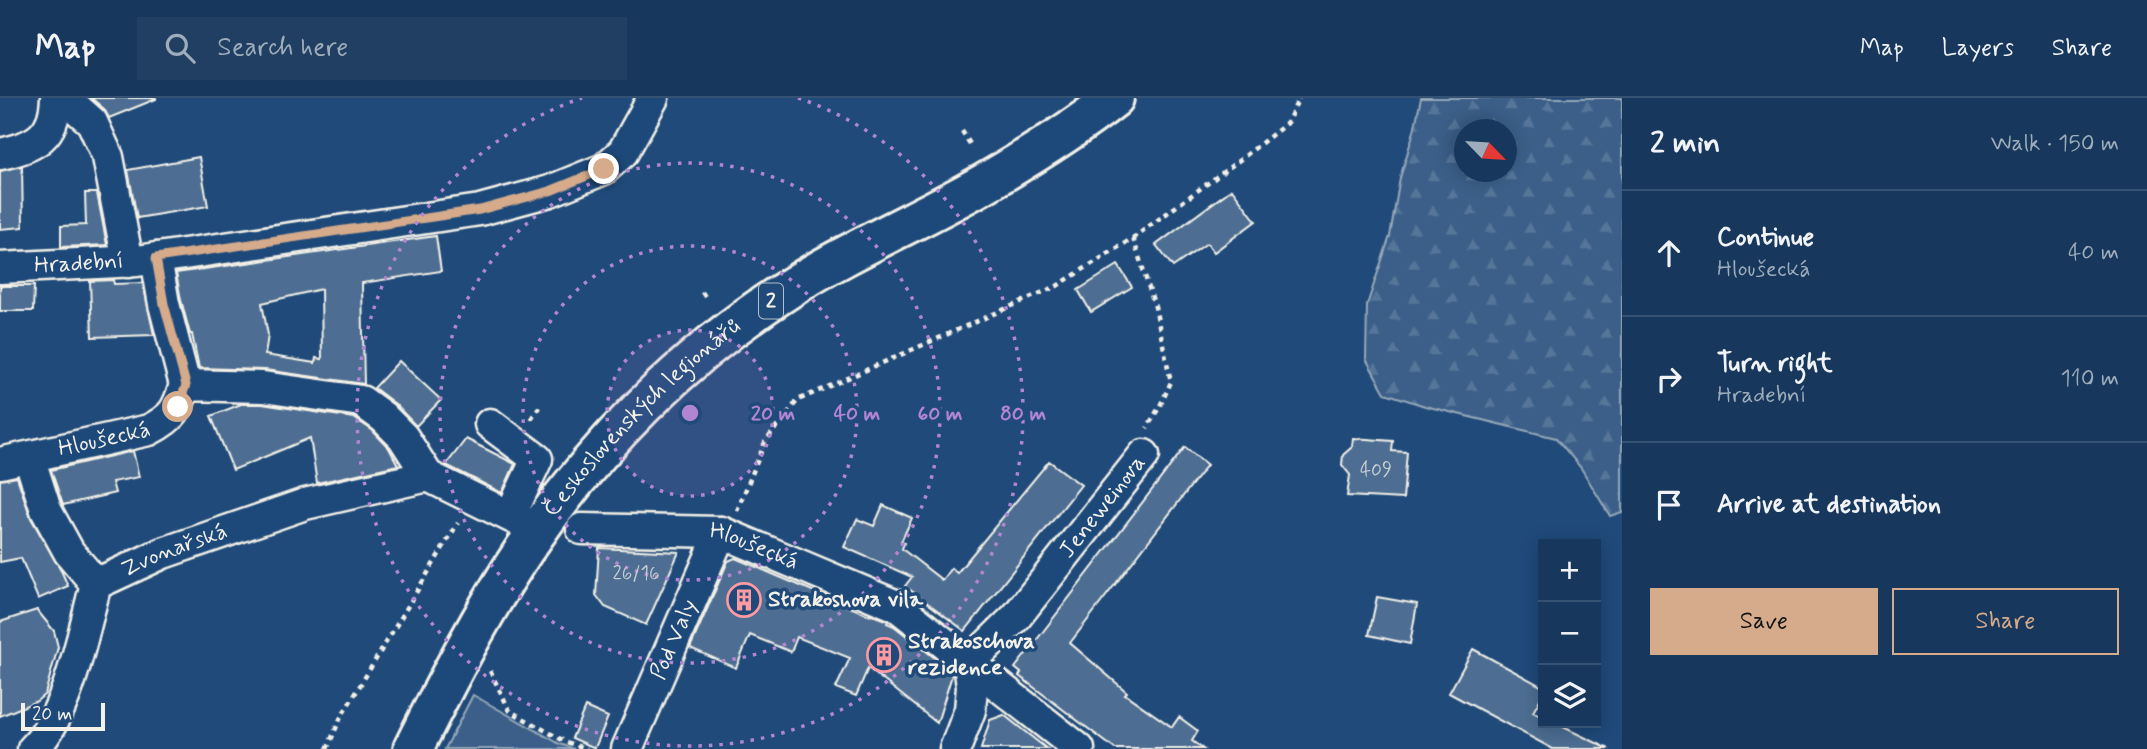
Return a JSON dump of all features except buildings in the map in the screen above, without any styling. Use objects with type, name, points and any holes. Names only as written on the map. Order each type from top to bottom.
[{"type":"main road","name":"Československých legionářů","points":[[413,749],[483,616],[524,523],[588,468],[649,398],[748,316],[791,287],[878,238],[989,181],[1078,127],[1114,98]]},
{"type":"street","points":[[0,154],[26,147],[43,137],[55,113],[56,98]]},
{"type":"street","points":[[65,98],[92,122],[108,157],[139,255],[164,304],[186,385],[263,387],[361,401],[383,417],[402,437],[428,476],[524,523]]},
{"type":"street","name":"Hradební","points":[[0,268],[139,255],[480,210],[550,191],[604,169],[623,152],[653,98]]},
{"type":"street","name":"Hloušecká","points":[[0,463],[149,430],[164,422],[178,407],[186,385]]},
{"type":"street","name":"Československých legionářů","points":[[490,424],[537,459],[524,523]]},
{"type":"street","name":"Jeneweinova","points":[[969,663],[1016,617],[1144,455]]},
{"type":"street","points":[[29,457],[46,510],[69,552],[96,583]]},
{"type":"street","name":"Zvonařská","points":[[33,749],[41,741],[66,691],[96,583],[163,553],[305,503],[428,476]]},
{"type":"street","name":"Hloušecká","points":[[582,528],[721,531],[897,606],[1079,749]]},
{"type":"street","name":"Pod Valy","points":[[627,749],[721,531]]},
{"type":"street","points":[[955,749],[970,710],[972,687],[969,663]]},
{"type":"path","points":[[721,531],[734,518],[765,442],[798,400],[1057,286],[1133,238],[1287,123],[1299,98]]},
{"type":"path","points":[[962,131],[970,145]]},
{"type":"path","name":"Jeneweinova","points":[[1133,238],[1155,307],[1171,382],[1140,438],[1144,455]]},
{"type":"path","points":[[702,292],[706,298]]},
{"type":"path","points":[[327,749],[341,717],[473,498]]},
{"type":"path","points":[[487,664],[510,711],[569,746],[587,749]]},
{"type":"green space","points":[[1421,98],[1622,98],[1622,512],[1610,516],[1581,468],[1556,438],[1425,406],[1385,393],[1366,359],[1367,305],[1390,236],[1400,178]]},
{"type":"green space","points":[[473,695],[560,744],[574,749],[445,749]]},
{"type":"place","name":"Strakoshova vila","points":[[744,600]]},
{"type":"place","name":"Strakoschova rezidence","points":[[884,655]]},
{"type":"route","points":[[178,407],[186,385],[164,304],[156,258],[480,210],[550,191],[604,169]]}]
